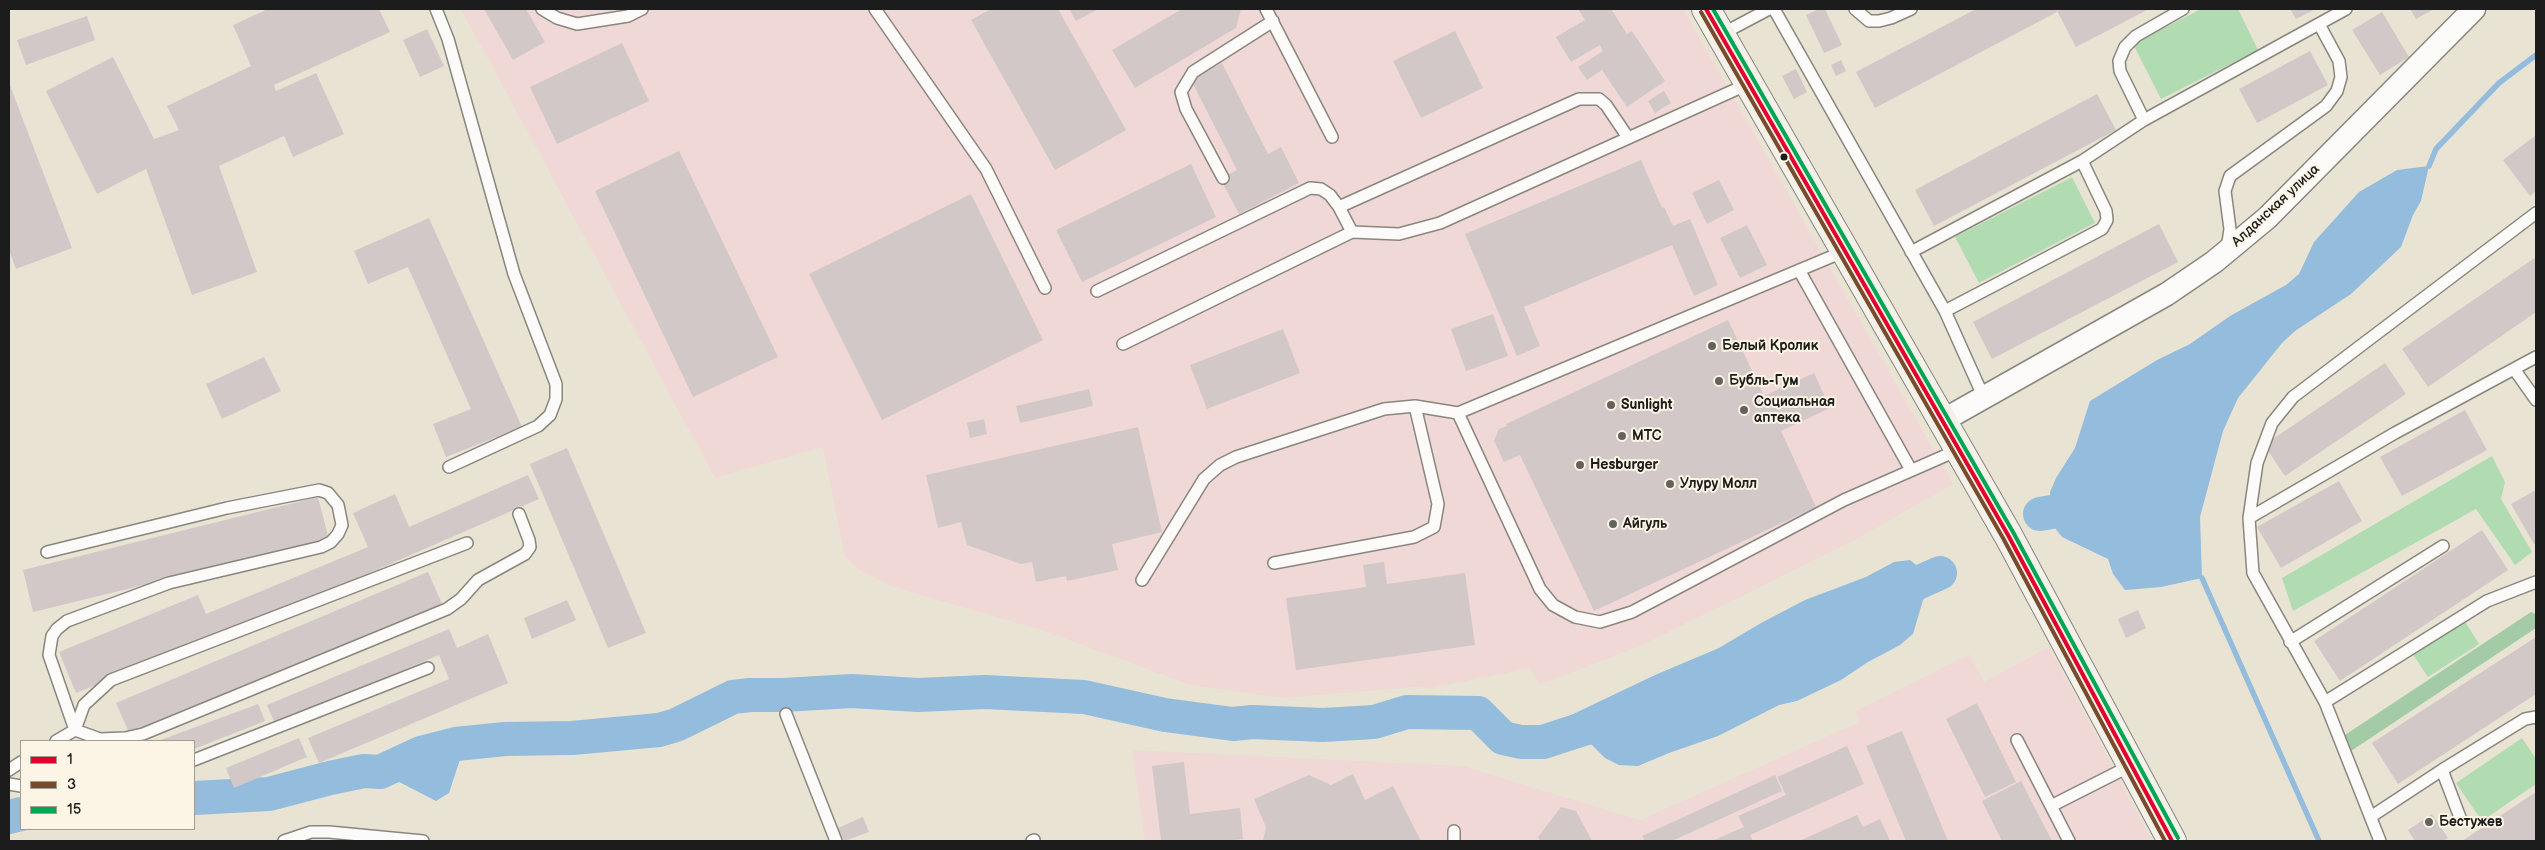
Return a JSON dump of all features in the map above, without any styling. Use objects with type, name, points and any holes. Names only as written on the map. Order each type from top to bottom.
[{"type":"street","points":[[1706,9],[2008,535],[2172,841]]},
{"type":"street","name":"Алданская улица","points":[[1942,421],[2167,294],[2226,253],[2267,218],[2474,9]]},
{"type":"lane","points":[[436,9],[448,39],[509,257],[556,384],[556,399],[550,415],[538,426],[449,467]]},
{"type":"lane","points":[[542,9],[557,18],[577,24],[628,16],[642,9]]},
{"type":"lane","points":[[875,9],[986,169],[1045,288]]},
{"type":"lane","points":[[1266,9],[1332,137]]},
{"type":"lane","points":[[1720,35],[1769,9]]},
{"type":"lane","points":[[1774,9],[1945,311],[1984,398]]},
{"type":"lane","points":[[1855,9],[1869,21],[1879,21],[1911,9]]},
{"type":"lane","points":[[2144,120],[2120,71],[2119,61],[2125,47],[2136,36],[2183,9]]},
{"type":"lane","points":[[1911,252],[2082,161],[2144,120],[2346,9]]},
{"type":"lane","points":[[1223,178],[1186,109],[1181,92],[1193,72],[1273,21]]},
{"type":"lane","points":[[2226,253],[2230,229],[2225,191],[2230,176],[2326,106],[2337,91],[2341,77],[2339,61],[2319,24]]},
{"type":"lane","points":[[1123,344],[1352,232],[1398,234],[1440,223],[1627,136],[1748,84]]},
{"type":"lane","points":[[1339,207],[1579,99],[1599,99],[1606,104],[1627,136]]},
{"type":"lane","points":[[1945,311],[2102,230],[2107,220],[2106,211],[2082,161]]},
{"type":"lane","points":[[1097,291],[1310,188],[1321,189],[1330,195],[1339,207],[1352,232]]},
{"type":"lane","points":[[2380,841],[2372,816],[2324,702],[2254,573],[2249,518],[2256,463],[2272,423],[2293,397],[2536,212]]},
{"type":"lane","points":[[1142,580],[1204,479],[1220,465],[1236,457],[1384,409],[1415,406],[1458,412],[1845,251]]},
{"type":"lane","points":[[1799,270],[1911,470]]},
{"type":"lane","points":[[2249,518],[2395,433],[2536,357]]},
{"type":"lane","points":[[2514,369],[2536,400]]},
{"type":"lane","points":[[1274,563],[1414,537],[1434,527],[1438,504],[1415,406]]},
{"type":"lane","points":[[1458,412],[1540,589],[1553,605],[1575,617],[1600,622],[1632,612],[1844,500],[1958,450]]},
{"type":"lane","points":[[47,552],[227,508],[319,490],[328,492],[334,498],[338,505],[342,525],[334,538],[320,547],[176,582],[67,621],[52,636],[49,654],[75,730]]},
{"type":"lane","points":[[75,730],[100,739],[143,734],[447,609],[460,599],[478,580],[525,554],[530,547],[529,540],[519,514]]},
{"type":"lane","points":[[58,740],[75,730],[84,705],[111,680],[467,543]]},
{"type":"lane","points":[[2290,642],[2443,546]]},
{"type":"lane","points":[[2324,702],[2487,600],[2536,582]]},
{"type":"lane","points":[[195,760],[428,668]]},
{"type":"lane","points":[[786,714],[836,841]]},
{"type":"lane","points":[[2372,816],[2525,719],[2536,718]]},
{"type":"lane","points":[[2017,740],[2069,841]]},
{"type":"lane","points":[[9,770],[20,763]]},
{"type":"lane","points":[[2051,806],[2132,765]]},
{"type":"lane","points":[[2442,770],[2461,820]]},
{"type":"lane","points":[[284,841],[311,832],[329,832],[423,841]]},
{"type":"shaded area","points":[[461,9],[1683,9],[1953,484],[1855,540],[1640,646],[1539,685],[1530,668],[1430,688],[1415,687],[1283,698],[1191,685],[1041,630],[893,587],[861,571],[845,557],[823,447],[715,478]]},
{"type":"shaded area","points":[[2049,647],[2152,841],[1145,841],[1132,750],[1463,766],[1640,820],[1860,722],[1855,712],[1969,654],[1984,682]]},
{"type":"green space","points":[[2201,9],[2238,9],[2258,50],[2161,99],[2133,44]]},
{"type":"green space","points":[[2072,177],[2095,223],[1979,283],[1955,237]]},
{"type":"green space","points":[[2492,456],[2505,482],[2501,499],[2532,552],[2515,565],[2476,509],[2293,611],[2282,578]]},
{"type":"green space","points":[[2531,612],[2536,614],[2536,628],[2351,751],[2345,735]]},
{"type":"green space","points":[[2464,620],[2479,644],[2428,677],[2412,653]]},
{"type":"green space","points":[[2522,738],[2536,759],[2536,784],[2482,821],[2456,783]]},
{"type":"water","points":[[2429,166],[2421,201],[2413,215],[2401,247],[2351,294],[2295,331],[2282,343],[2238,398],[2223,431],[2200,517],[2202,578],[2161,587],[2125,590],[2113,574],[2108,559],[2062,537],[2052,524],[2050,492],[2056,478],[2075,448],[2090,401],[2157,360],[2190,344],[2230,316],[2286,285],[2299,274],[2314,242],[2359,192],[2397,170]]},
{"type":"water","points":[[1910,560],[1937,582],[1923,600],[1913,634],[1900,645],[1868,662],[1841,680],[1797,701],[1779,705],[1718,736],[1638,766],[1619,765],[1605,758],[1592,745],[1576,739],[1543,742],[1546,727],[1655,675],[1719,648],[1805,600],[1866,577],[1894,562]]},
{"type":"water","points":[[468,735],[449,793],[436,801],[380,772],[418,741]]},
{"type":"building","points":[[268,9],[379,9],[390,32],[274,85],[276,91],[316,73],[344,134],[293,157],[284,136],[219,166],[257,272],[192,295],[146,169],[97,194],[46,91],[113,57],[154,139],[179,130],[167,106],[251,66],[233,25]]},
{"type":"building","points":[[484,9],[526,9],[545,42],[513,60]]},
{"type":"building","points":[[991,9],[1058,9],[1126,130],[1055,170],[971,20]]},
{"type":"building","points":[[1069,9],[1098,9],[1076,21]]},
{"type":"building","points":[[1182,9],[1241,9],[1236,28],[1135,88],[1112,50]]},
{"type":"building","points":[[1578,9],[1611,9],[1627,34],[1632,31],[1665,81],[1627,107],[1602,70],[1587,80],[1578,67],[1603,51],[1600,45],[1571,62],[1556,37],[1585,20]]},
{"type":"building","points":[[1819,9],[1825,9],[1842,45],[1824,53],[1806,15]]},
{"type":"building","points":[[1976,9],[2056,9],[2057,12],[1875,108],[1856,72]]},
{"type":"building","points":[[2061,9],[2149,9],[2076,47],[2057,11]]},
{"type":"building","points":[[2290,9],[2316,9],[2296,19]]},
{"type":"building","points":[[2410,9],[2434,9],[2416,19]]},
{"type":"building","points":[[2382,12],[2409,57],[2380,75],[2352,30]]},
{"type":"building","points":[[87,16],[95,40],[26,65],[17,40]]},
{"type":"building","points":[[427,29],[444,66],[420,77],[403,40]]},
{"type":"building","points":[[1455,31],[1483,88],[1421,118],[1393,61]]},
{"type":"building","points":[[622,43],[649,101],[557,144],[530,87]]},
{"type":"building","points":[[2310,51],[2328,85],[2257,123],[2239,89]]},
{"type":"building","points":[[1841,60],[1846,71],[1836,76],[1831,65]]},
{"type":"building","points":[[1222,63],[1268,154],[1281,147],[1299,183],[1239,214],[1220,178],[1237,170],[1191,80]]},
{"type":"building","points":[[1796,69],[1807,92],[1794,99],[1782,76]]},
{"type":"building","points":[[9,83],[72,248],[16,269],[9,250]]},
{"type":"building","points":[[1664,91],[1671,103],[1655,113],[1648,101]]},
{"type":"building","points":[[2097,94],[2116,130],[1934,226],[1915,190]]},
{"type":"building","points":[[2536,135],[2536,191],[2530,196],[2503,160]]},
{"type":"building","points":[[679,151],[778,357],[693,397],[595,191]]},
{"type":"building","points":[[1641,160],[1662,208],[1664,207],[1673,226],[1690,219],[1718,285],[1694,296],[1672,245],[1524,307],[1540,346],[1517,356],[1465,234]]},
{"type":"building","points":[[1191,164],[1216,217],[1082,282],[1056,230]]},
{"type":"building","points":[[1719,180],[1734,210],[1707,224],[1692,193]]},
{"type":"building","points":[[971,194],[1043,340],[882,420],[809,274]]},
{"type":"building","points":[[429,218],[522,427],[446,457],[433,424],[471,409],[408,267],[368,284],[354,251]]},
{"type":"building","points":[[2159,224],[2178,262],[1992,359],[1973,322]]},
{"type":"building","points":[[1747,225],[1767,265],[1740,278],[1720,238]]},
{"type":"building","points":[[2536,257],[2536,312],[2428,387],[2402,349]]},
{"type":"building","points":[[1493,314],[1508,356],[1466,371],[1451,329]]},
{"type":"building","name":"Улуру Молл","points":[[1728,320],[1764,396],[1814,373],[1830,408],[1781,431],[1816,507],[1594,611],[1520,455],[1504,462],[1494,441],[1499,429],[1507,426],[1506,424]]},
{"type":"building","points":[[1283,329],[1300,373],[1207,409],[1190,365]]},
{"type":"building","points":[[264,357],[281,391],[222,419],[206,384]]},
{"type":"building","points":[[2385,363],[2406,394],[2285,476],[2264,445]]},
{"type":"building","points":[[1089,389],[1093,406],[1020,423],[1016,406]]},
{"type":"building","points":[[2465,410],[2487,450],[2402,496],[2380,457]]},
{"type":"building","points":[[984,419],[987,434],[970,438],[967,423]]},
{"type":"building","points":[[1138,427],[1162,532],[1112,544],[1118,570],[1067,581],[1066,576],[1036,582],[1032,562],[1021,564],[967,545],[961,522],[938,528],[926,475]]},
{"type":"building","points":[[567,448],[646,633],[608,648],[530,464]]},
{"type":"building","points":[[528,475],[539,499],[358,578],[76,693],[59,652],[198,595],[206,614],[368,547],[353,513],[395,494],[409,527]]},
{"type":"building","points":[[2339,481],[2362,521],[2281,568],[2257,527]]},
{"type":"building","points":[[2536,490],[2536,543],[2534,544],[2511,504]]},
{"type":"building","points":[[318,497],[329,540],[33,612],[23,570]]},
{"type":"building","points":[[2482,530],[2508,570],[2340,681],[2314,641]]},
{"type":"building","points":[[1384,562],[1387,584],[1465,573],[1475,645],[1296,670],[1286,598],[1366,587],[1363,565]]},
{"type":"building","points":[[428,572],[443,606],[130,735],[116,703]]},
{"type":"building","points":[[567,600],[576,620],[532,639],[524,618]]},
{"type":"building","points":[[2138,610],[2146,628],[2126,638],[2118,619]]},
{"type":"building","points":[[449,629],[457,648],[488,634],[508,683],[319,763],[308,738],[449,679],[439,655],[275,724],[267,705]]},
{"type":"building","points":[[2536,637],[2536,694],[2398,784],[2372,743]]},
{"type":"building","points":[[1977,703],[2016,782],[1985,797],[1946,719]]},
{"type":"building","points":[[258,704],[265,721],[195,749],[195,740],[161,740]]},
{"type":"building","points":[[1902,731],[1948,841],[1906,841],[1866,746]]},
{"type":"building","points":[[299,738],[307,757],[234,788],[226,768]]},
{"type":"building","points":[[1847,746],[1864,784],[1750,835],[1753,841],[1712,841],[1744,827],[1738,816],[1786,795],[1777,777]]},
{"type":"building","points":[[1184,762],[1190,814],[1240,808],[1243,839],[1223,841],[1161,841],[1152,766]]},
{"type":"building","points":[[1353,774],[1365,800],[1393,786],[1421,841],[1263,841],[1266,827],[1254,799],[1309,775],[1331,785]]},
{"type":"building","points":[[1775,775],[1782,791],[1672,841],[1645,841],[1642,836]]},
{"type":"building","points":[[2021,781],[2052,841],[2002,841],[1982,801]]},
{"type":"building","points":[[2536,792],[2536,841],[2462,841]]},
{"type":"building","points":[[1561,807],[1576,811],[1592,841],[1540,841],[1538,837]]},
{"type":"building","name":"Бестужев","points":[[2432,814],[2448,838],[2443,841],[2415,841],[2408,830]]},
{"type":"building","points":[[1857,815],[1863,827],[1880,819],[1890,841],[1799,841]]},
{"type":"building","points":[[863,817],[869,832],[844,841],[838,828]]},
{"type":"waterway","points":[[2429,166],[2436,149],[2499,83],[2536,55]]},
{"type":"waterway","points":[[2040,514],[2092,505],[2095,501]]},
{"type":"waterway","points":[[1888,596],[1940,573]]},
{"type":"waterway","points":[[2202,578],[2319,841]]},
{"type":"waterway","points":[[195,798],[269,794],[364,771],[380,772],[421,753],[456,744],[505,739],[572,738],[659,730],[676,725],[733,697],[750,695],[852,691],[918,695],[985,692],[1084,697],[1165,715],[1233,724],[1252,722],[1323,725],[1374,722],[1407,712],[1478,713],[1503,738],[1521,742],[1543,742],[1586,728]]},
{"type":"waterway","points":[[9,817],[20,814]]},
{"type":"transit line","name":"1","points":[[1706,9],[2008,535],[2172,841]]},
{"type":"transit line","name":"15","points":[[1713,9],[2013,532],[2178,838]]},
{"type":"transit line","name":"3","points":[[1701,12],[2003,538],[2165,841]]},
{"type":"place","name":"Белый Кролик","points":[[1712,346]]},
{"type":"place","name":"Бубль-Гум","points":[[1719,381]]},
{"type":"place","name":"Sunlight","points":[[1611,405]]},
{"type":"place","name":"Социальная аптека","points":[[1744,410]]},
{"type":"place","name":"МТС","points":[[1622,436]]},
{"type":"place","name":"Hesburger","points":[[1580,465]]},
{"type":"place","name":"Улуру Молл","points":[[1670,484]]},
{"type":"place","name":"Айгуль","points":[[1613,524]]},
{"type":"place","name":"Бестужев","points":[[2429,822]]}]
